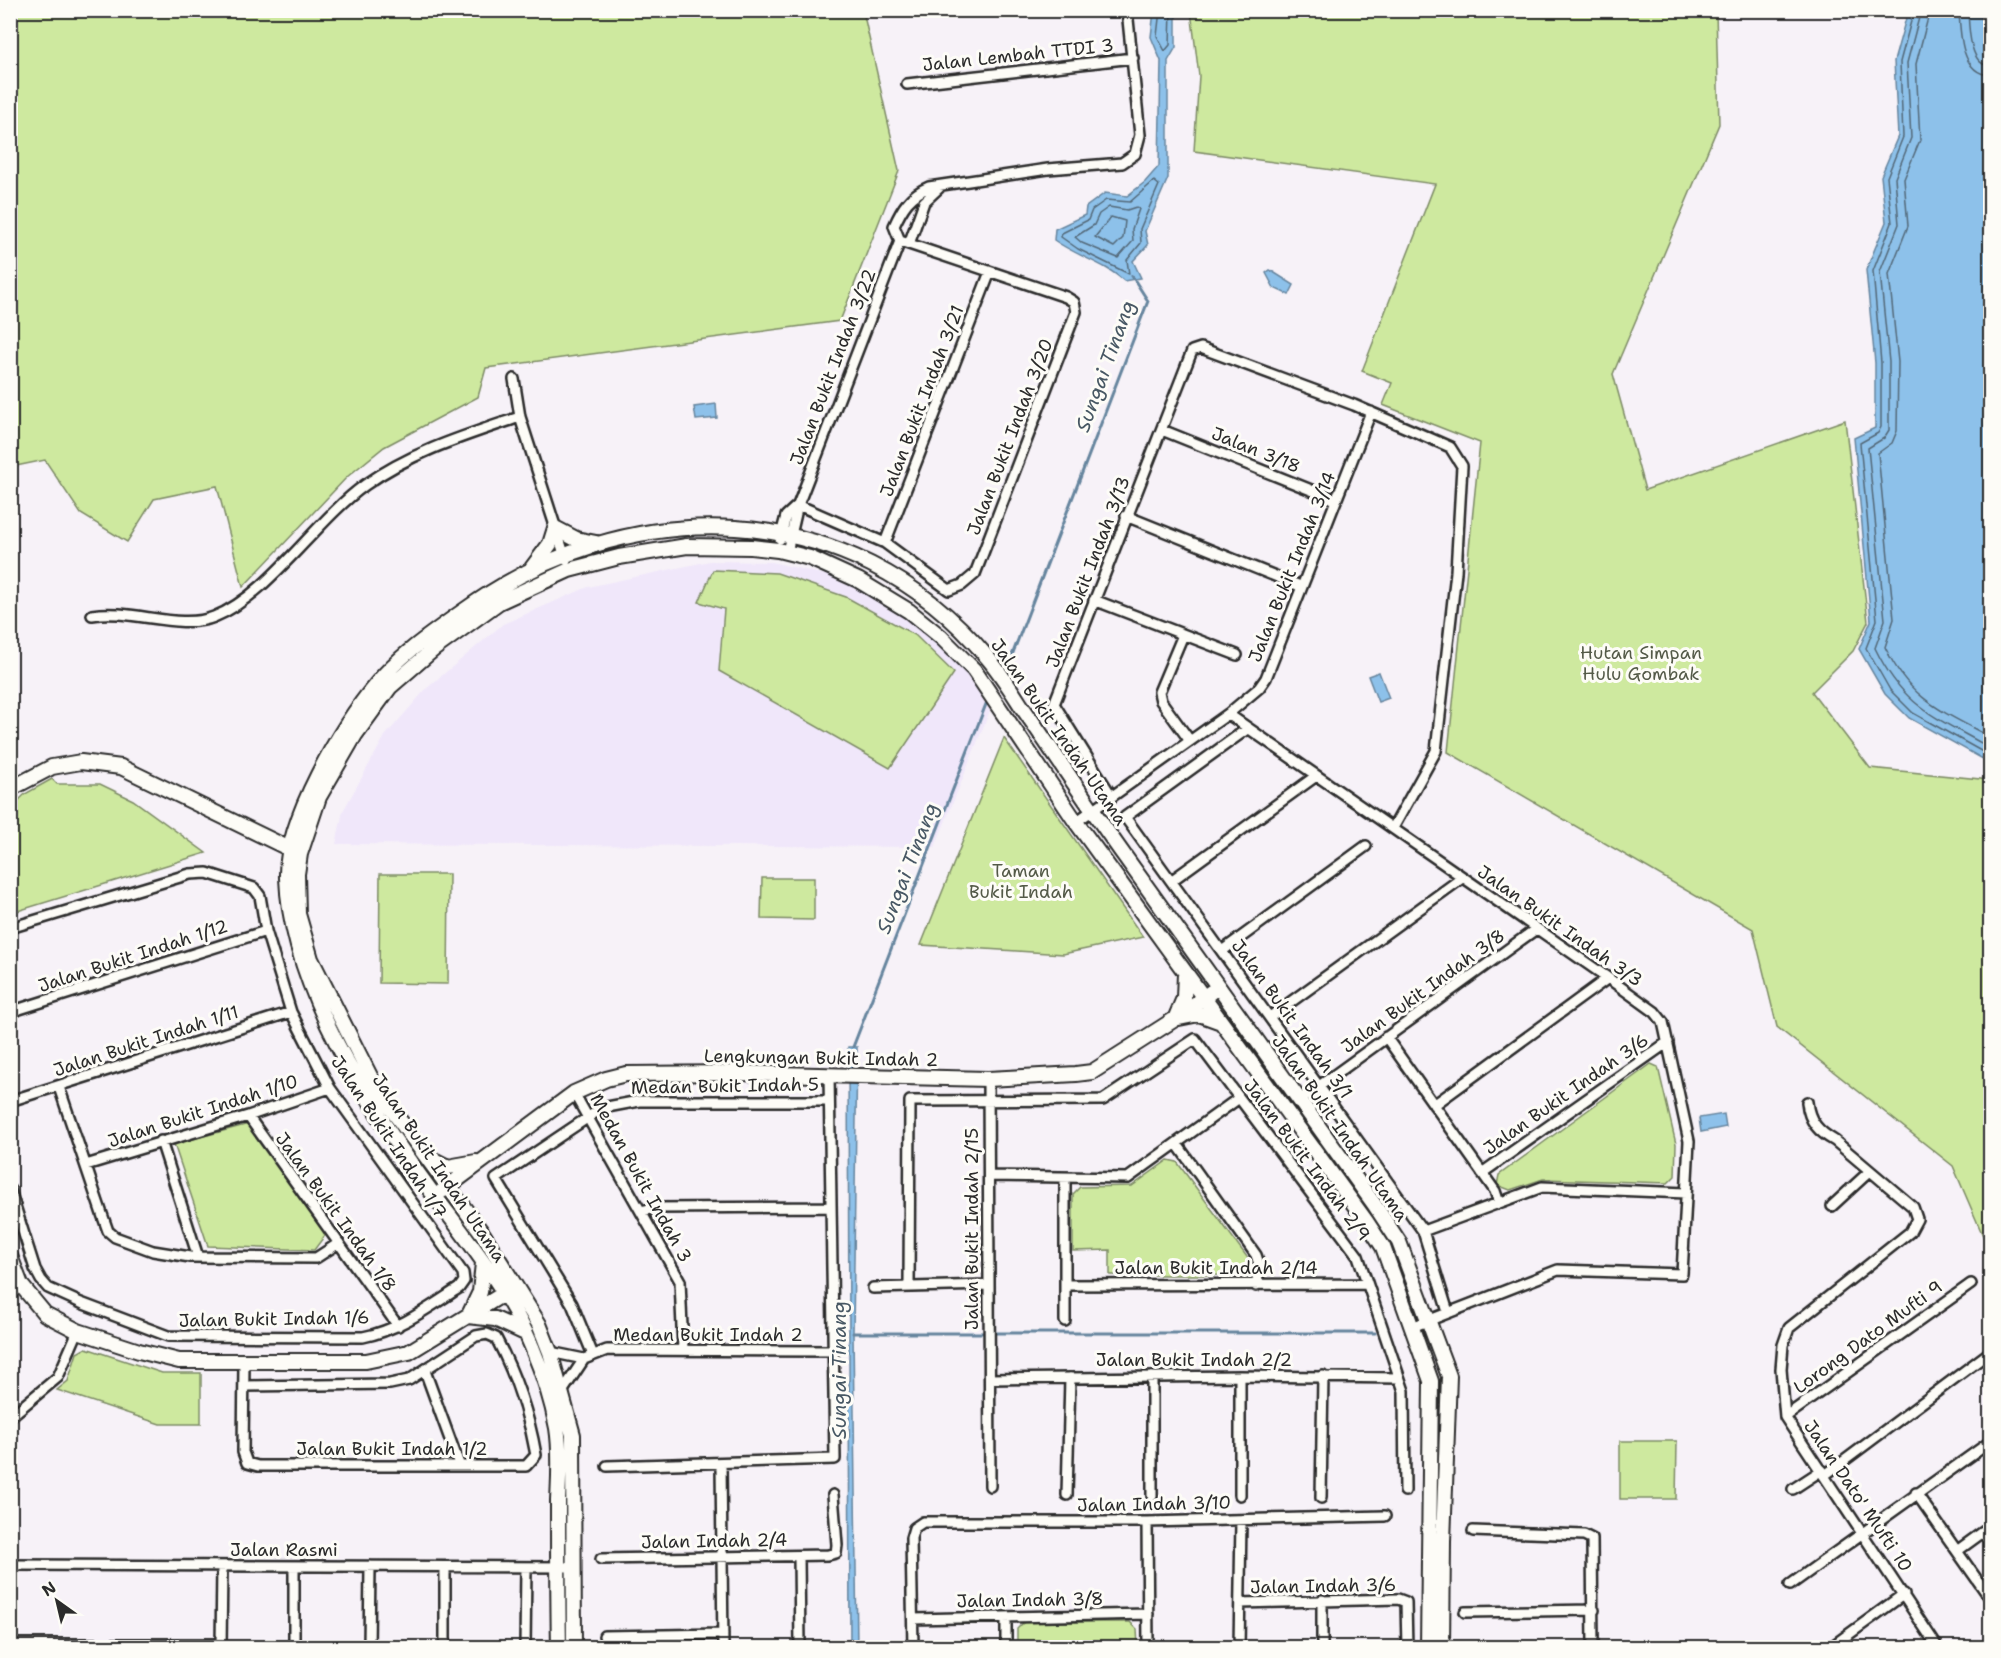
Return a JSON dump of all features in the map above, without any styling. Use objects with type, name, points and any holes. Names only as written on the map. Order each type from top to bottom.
[{"type":"street","points":[[990,272],[904,243],[894,226],[907,202],[924,189],[1048,169],[1122,163],[1135,154],[1140,135],[1127,10]]},
{"type":"street","name":"Jalan Lembah TTDI 3","points":[[907,84],[1133,58]]},
{"type":"street","name":"Jalan Bukit Indah 3/22","points":[[783,551],[786,516],[798,505],[904,243],[924,202],[930,194],[944,185]]},
{"type":"street","name":"Jalan Bukit Indah 3/20","points":[[885,543],[949,590],[962,585],[975,574],[1076,312],[1074,302],[1066,297],[990,272]]},
{"type":"street","name":"Jalan Bukit Indah 3/21","points":[[885,543],[990,272]]},
{"type":"street","name":"Jalan Bukit Indah 3/13","points":[[1112,797],[1054,704],[1192,351],[1201,348],[1371,412]]},
{"type":"street","points":[[514,379],[520,417],[569,570]]},
{"type":"street","points":[[1371,412],[1450,447],[1462,466],[1456,572],[1436,751],[1393,828]]},
{"type":"street","name":"Jalan Bukit Indah 3/14","points":[[1076,822],[1228,714],[1259,688],[1266,678],[1300,586],[1371,412]]},
{"type":"street","points":[[92,615],[109,612],[184,621],[212,618],[241,604],[364,485],[401,464],[449,442],[520,417]]},
{"type":"street","name":"Jalan 3/18","points":[[1162,430],[1336,500]]},
{"type":"street","points":[[798,505],[885,543]]},
{"type":"street","points":[[1126,516],[1300,586]]},
{"type":"street","name":"Jalan Bukit Indah Utama","points":[[574,1647],[573,1435],[550,1352],[538,1324],[516,1285],[462,1205],[376,1088],[311,959],[298,914],[294,852],[310,789],[345,729],[379,680],[460,613],[492,590],[531,570],[599,543],[684,527],[729,525],[786,534],[821,543],[870,562],[929,599],[988,657],[1092,811],[1399,1242],[1450,1381],[1443,1542],[1442,1647]]},
{"type":"street","points":[[555,528],[576,539],[599,543]]},
{"type":"street","points":[[531,570],[550,544],[555,528]]},
{"type":"street","name":"Jalan Bukit Indah Utama","points":[[558,1647],[559,1436],[550,1396],[526,1333],[483,1263],[363,1093],[309,984],[294,942],[286,872],[319,797],[355,735],[390,687],[434,649],[499,602],[569,570],[619,557],[687,546],[783,551],[810,558],[858,580],[909,611],[941,637],[974,670],[1076,822],[1383,1247],[1432,1389],[1428,1647]]},
{"type":"street","points":[[1094,600],[1237,655]]},
{"type":"street","points":[[1183,635],[1159,692],[1161,700],[1191,741]]},
{"type":"street","name":"Jalan Bukit Indah 3/3","points":[[1228,714],[1608,978],[1655,1012],[1663,1022],[1689,1141],[1682,1274],[1558,1270],[1448,1312]]},
{"type":"street","name":"Jalan Bukit Indah 3/1","points":[[1247,729],[1125,817],[1423,1231],[1448,1312]]},
{"type":"street","points":[[10,789],[52,767],[81,762],[121,767],[294,852]]},
{"type":"street","points":[[1171,881],[1316,776]]},
{"type":"street","points":[[1222,951],[1366,846]]},
{"type":"street","name":"Jalan Bukit Indah 1/7","points":[[10,928],[190,874],[207,873],[242,882],[255,888],[260,896],[266,931],[291,1012],[330,1088],[463,1273],[464,1281],[459,1288]]},
{"type":"street","points":[[1270,1017],[1462,878]]},
{"type":"street","name":"Jalan Bukit Indah 3/8","points":[[1300,1100],[1536,929]]},
{"type":"street","name":"Jalan Bukit Indah 1/12","points":[[10,1012],[266,931]]},
{"type":"street","points":[[1174,1019],[1184,998],[1185,972]]},
{"type":"street","points":[[1434,1105],[1608,978]]},
{"type":"street","name":"Lengkungan Bukit Indah 2","points":[[435,1196],[574,1093],[606,1079],[626,1074],[829,1075],[988,1079],[1092,1072],[1219,987]]},
{"type":"street","name":"Jalan Bukit Indah 1/11","points":[[10,1101],[291,1012]]},
{"type":"street","points":[[1174,1019],[1199,1014],[1221,1022]]},
{"type":"street","points":[[1386,1037],[1495,1191],[1499,1203]]},
{"type":"street","name":"Jalan Bukit Indah 2/9","points":[[988,1101],[1103,1100],[1195,1039],[1358,1256],[1404,1391],[1405,1491]]},
{"type":"street","name":"Jalan Bukit Indah 3/6","points":[[1482,1173],[1668,1042]]},
{"type":"street","points":[[607,1466],[835,1459],[829,1075]]},
{"type":"street","name":"Jalan Bukit Indah 2/15","points":[[988,1079],[990,1486]]},
{"type":"street","points":[[59,1087],[108,1231],[115,1237],[153,1251],[198,1257],[316,1258],[339,1243]]},
{"type":"street","name":"Jalan Bukit Indah 1/10","points":[[86,1166],[330,1088]]},
{"type":"street","name":"Medan Bukit Indah 3","points":[[574,1093],[680,1281],[683,1350]]},
{"type":"street","points":[[990,1176],[1065,1179],[1128,1178],[1239,1098]]},
{"type":"street","name":"Medan Bukit Indah 5","points":[[589,1357],[572,1304],[496,1179],[602,1108],[639,1101],[829,1101]]},
{"type":"street","points":[[909,1287],[910,1101],[988,1101]]},
{"type":"street","name":"Jalan Dato' Mufti 10","points":[[1807,1102],[1808,1113],[1822,1134],[1913,1207],[1917,1219],[1910,1233],[1789,1328],[1783,1345],[1781,1369],[1785,1417],[1824,1472],[1938,1647]]},
{"type":"street","name":"Jalan Bukit Indah 1/8","points":[[248,1116],[398,1326]]},
{"type":"street","points":[[161,1141],[198,1257]]},
{"type":"street","points":[[1177,1144],[1256,1255],[1260,1267],[1256,1286]]},
{"type":"street","points":[[426,1155],[448,1167],[484,1160]]},
{"type":"street","points":[[462,1205],[462,1192],[467,1177],[484,1160]]},
{"type":"street","points":[[1832,1206],[1870,1171]]},
{"type":"street","points":[[1065,1179],[1065,1321]]},
{"type":"street","points":[[1423,1231],[1542,1186],[1686,1193]]},
{"type":"street","name":"Jalan Bukit Indah 1/6","points":[[10,1190],[34,1269],[48,1288],[156,1333],[181,1336],[363,1337],[384,1333],[398,1326],[459,1288]]},
{"type":"street","points":[[641,1211],[655,1208],[831,1207]]},
{"type":"street","points":[[10,1256],[21,1285],[45,1314],[78,1331],[139,1351],[179,1361],[366,1361],[409,1352],[516,1285]]},
{"type":"street","points":[[468,1316],[480,1292],[483,1263]]},
{"type":"street","name":"Jalan Bukit Indah 2/14","points":[[1065,1285],[1367,1284]]},
{"type":"street","name":"Lorong Dato Mufti 9","points":[[1785,1417],[1971,1284]]},
{"type":"street","points":[[873,1288],[988,1285]]},
{"type":"street","points":[[1412,1326],[1448,1312]]},
{"type":"street","points":[[468,1316],[495,1319],[526,1333]]},
{"type":"street","points":[[10,1417],[58,1377],[78,1331]]},
{"type":"street","name":"Jalan Bukit Indah 1/2","points":[[244,1386],[243,1452],[247,1463],[258,1466],[459,1464],[526,1466],[536,1455],[509,1362],[496,1338],[487,1334],[476,1336],[425,1371]]},
{"type":"street","name":"Medan Bukit Indah 2","points":[[550,1352],[589,1357],[607,1350],[833,1352]]},
{"type":"street","points":[[1793,1489],[1824,1472],[1990,1352]]},
{"type":"street","points":[[562,1392],[589,1357]]},
{"type":"street","points":[[244,1362],[244,1386],[390,1384],[409,1380],[425,1371],[459,1464]]},
{"type":"street","points":[[1240,1376],[1240,1495]]},
{"type":"street","name":"Jalan Bukit Indah 2/2","points":[[990,1379],[1240,1376],[1398,1378]]},
{"type":"street","points":[[1321,1498],[1323,1376]]},
{"type":"street","points":[[1152,1377],[1152,1496]]},
{"type":"street","points":[[1066,1495],[1070,1378]]},
{"type":"street","points":[[1790,1585],[1916,1492],[1990,1442]]},
{"type":"street","points":[[721,1464],[723,1647]]},
{"type":"street","points":[[1916,1492],[1990,1599]]},
{"type":"street","name":"Jalan Indah 2/4","points":[[600,1559],[799,1556],[836,1553],[833,1495]]},
{"type":"street","name":"Jalan Indah 3/10","points":[[913,1619],[911,1538],[914,1528],[923,1522],[1147,1522],[1385,1516]]},
{"type":"street","points":[[1239,1647],[1241,1520]]},
{"type":"street","points":[[1147,1522],[1148,1647]]},
{"type":"street","points":[[1958,1551],[1990,1527]]},
{"type":"street","points":[[1473,1531],[1584,1535],[1592,1539],[1593,1647]]},
{"type":"street","points":[[799,1556],[800,1647]]},
{"type":"street","name":"Jalan Rasmi","points":[[10,1565],[575,1567]]},
{"type":"street","points":[[10,1644],[221,1646],[222,1566]]},
{"type":"street","points":[[294,1566],[294,1647]]},
{"type":"street","points":[[369,1647],[370,1566]]},
{"type":"street","points":[[445,1567],[445,1647]]},
{"type":"street","points":[[525,1647],[526,1567]]},
{"type":"street","points":[[1830,1647],[1904,1594]]},
{"type":"street","name":"Jalan Indah 3/6","points":[[1240,1604],[1398,1599],[1406,1602],[1407,1647]]},
{"type":"street","points":[[1322,1600],[1322,1647]]},
{"type":"street","points":[[1465,1612],[1594,1610]]},
{"type":"street","name":"Jalan Indah 3/8","points":[[913,1619],[1148,1614]]},
{"type":"street","points":[[1006,1617],[1006,1647]]},
{"type":"street","points":[[913,1619],[913,1647]]},
{"type":"street","points":[[604,1636],[723,1634]]},
{"type":"shaded area","points":[[710,561],[772,562],[842,579],[910,618],[958,660],[993,703],[935,847],[336,844],[343,811],[385,736],[426,689],[503,624],[588,587]]},
{"type":"green space","points":[[11,10],[863,11],[899,171],[840,321],[486,368],[478,397],[384,447],[347,477],[243,587],[217,486],[154,499],[127,542],[81,514],[45,460],[11,467]]},
{"type":"green space","name":"Hutan Simpan Hulu Gombak","points":[[1191,11],[1716,11],[1719,124],[1613,374],[1645,490],[1845,420],[1868,622],[1853,651],[1812,692],[1870,768],[1990,780],[1990,1252],[1953,1166],[1777,1027],[1753,929],[1448,752],[1480,443],[1383,405],[1392,383],[1362,371],[1435,184],[1194,151],[1199,76]]},
{"type":"green space","points":[[713,570],[777,573],[846,597],[915,635],[954,673],[890,768],[719,671],[724,609],[699,602]]},
{"type":"green space","name":"Taman Bukit Indah","points":[[1004,738],[1143,937],[1063,954],[921,945]]},
{"type":"green space","points":[[52,779],[57,784],[100,784],[133,800],[206,853],[11,913],[11,808],[25,794]]},
{"type":"green space","points":[[380,874],[449,874],[448,984],[379,983]]},
{"type":"green space","points":[[762,878],[814,878],[814,920],[761,919]]},
{"type":"green space","points":[[1651,1064],[1658,1067],[1676,1144],[1675,1176],[1668,1183],[1543,1179],[1510,1190],[1497,1185],[1499,1175]]},
{"type":"green space","points":[[249,1124],[326,1234],[314,1250],[208,1246],[174,1144]]},
{"type":"green space","points":[[1168,1160],[1177,1162],[1250,1261],[1243,1275],[1110,1275],[1110,1250],[1073,1251],[1073,1194],[1080,1187],[1132,1186]]},
{"type":"green space","points":[[86,1348],[162,1373],[201,1373],[201,1424],[160,1424],[57,1390],[68,1381],[77,1353]]},
{"type":"green space","points":[[1620,1441],[1677,1441],[1676,1499],[1620,1499]]},
{"type":"green space","points":[[1024,1622],[1130,1622],[1137,1629],[1138,1647],[1017,1647],[1017,1629]]},
{"type":"water","points":[[1154,11],[1176,11],[1176,47],[1168,61],[1168,178],[1145,231],[1148,245],[1133,261],[1141,278],[1124,281],[1108,269],[1054,240],[1055,229],[1085,215],[1086,207],[1105,193],[1127,196],[1145,182],[1159,166],[1161,61],[1151,37]]},
{"type":"water","points":[[1908,11],[1981,11],[1990,70],[1990,763],[1909,718],[1885,694],[1859,649],[1871,621],[1854,438],[1875,428],[1875,363],[1866,270],[1886,222],[1881,176],[1898,136],[1894,61]]},
{"type":"water","points":[[1270,270],[1294,285],[1289,295],[1274,288],[1266,273]]},
{"type":"water","points":[[716,404],[717,418],[696,420],[694,407]]},
{"type":"water","points":[[1379,672],[1389,698],[1378,702],[1368,676]]},
{"type":"water","points":[[848,1047],[857,1047],[853,1333],[857,1648],[850,1647]]},
{"type":"water","points":[[1724,1114],[1726,1127],[1701,1132],[1699,1118]]},
{"type":"waterway","name":"Sungai Tinang","points":[[1011,658],[1148,301],[1132,276]]},
{"type":"waterway","name":"Sungai Tinang","points":[[853,1047],[988,699]]},
{"type":"waterway","points":[[853,1333],[1375,1333]]}]
